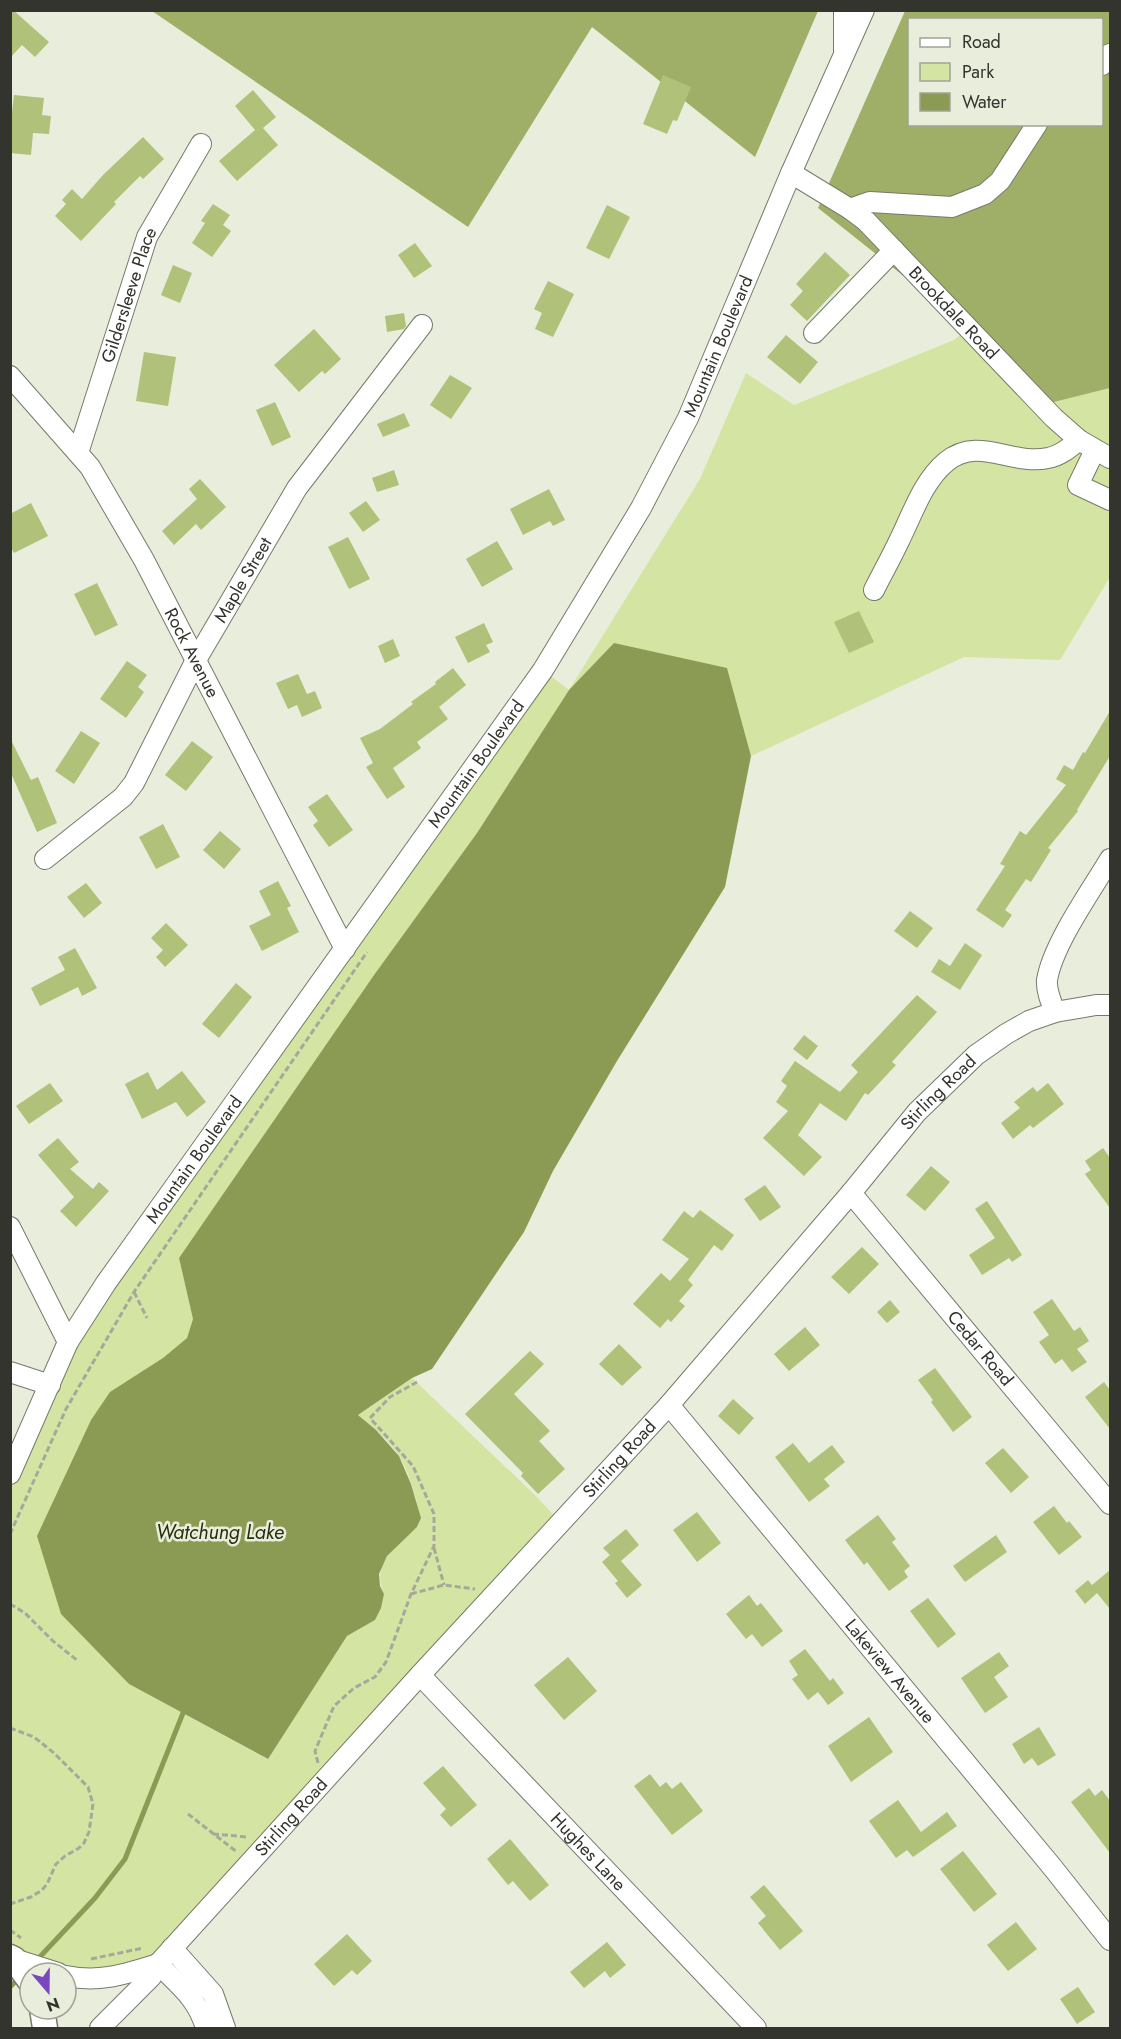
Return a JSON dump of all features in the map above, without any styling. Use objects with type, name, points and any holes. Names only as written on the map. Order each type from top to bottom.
[{"type":"street","points":[[844,10],[844,56]]},
{"type":"street","name":"Mountain Boulevard","points":[[10,1474],[68,1342],[106,1283],[543,670],[641,508],[688,418],[864,10]]},
{"type":"street","points":[[850,208],[870,202],[952,207],[985,194],[1000,181],[1036,126]]},
{"type":"street","name":"Gildersleeve Place","points":[[78,453],[147,237],[201,144]]},
{"type":"street","name":"Brookdale Road","points":[[792,173],[850,208],[866,221],[1054,418],[1095,449]]},
{"type":"street","points":[[814,333],[894,250]]},
{"type":"street","name":"Maple Street","points":[[45,859],[123,796],[134,783],[196,660],[297,488],[422,325]]},
{"type":"street","name":"Rock Avenue","points":[[10,376],[90,467],[138,549],[345,949]]},
{"type":"street","points":[[874,590],[929,482],[943,464],[951,458],[974,450],[984,450],[1031,460],[1046,459],[1067,450],[1095,449],[1078,486],[1110,500]]},
{"type":"street","points":[[1055,1012],[1048,995],[1047,981],[1058,948],[1110,859]]},
{"type":"street","name":"Stirling Road","points":[[100,2028],[151,1977],[155,1955],[172,1948],[669,1405],[851,1193],[917,1112],[976,1055],[1029,1021],[1055,1012],[1110,1005]]},
{"type":"street","name":"Cedar Road","points":[[851,1193],[1110,1504]]},
{"type":"street","points":[[10,1227],[68,1342]]},
{"type":"street","points":[[10,1372],[50,1385]]},
{"type":"street","name":"Lakeview Avenue","points":[[669,1405],[1053,1868],[1110,1940]]},
{"type":"street","name":"Hughes Lane","points":[[420,1675],[756,2028]]},
{"type":"street","points":[[172,1948],[213,1994],[225,2028]]},
{"type":"street","points":[[78,1977],[102,1978],[123,1975],[155,1955],[198,2007],[206,2028]]},
{"type":"street","points":[[102,1978],[114,1988],[119,2009]]},
{"type":"path","points":[[10,1534],[66,1409],[134,1292],[371,946]]},
{"type":"path","points":[[134,1292],[147,1318]]},
{"type":"path","points":[[417,1382],[390,1397],[370,1418],[413,1466],[434,1514],[434,1546],[444,1585]]},
{"type":"path","points":[[318,1766],[315,1750],[334,1706],[354,1688],[375,1677],[386,1662],[411,1594],[434,1546]]},
{"type":"path","points":[[411,1594],[444,1585],[497,1592]]},
{"type":"path","points":[[10,1604],[25,1613],[53,1641],[78,1661]]},
{"type":"path","points":[[10,1728],[34,1737],[54,1753],[88,1787],[93,1804],[89,1832],[84,1843],[56,1864],[42,1890],[31,1897],[10,1904]]},
{"type":"path","points":[[188,1814],[242,1857]]},
{"type":"path","points":[[213,1834],[248,1837]]},
{"type":"path","points":[[10,1930],[18,1953]]},
{"type":"path","points":[[90,1959],[155,1955]]},
{"type":"green space","points":[[969,328],[1038,406],[1110,388],[1110,577],[1060,660],[964,657],[751,756],[727,668],[569,690],[700,479],[746,373],[794,405],[954,340]]},
{"type":"green space","points":[[543,670],[569,690],[477,833],[374,975],[179,1258],[193,1319],[187,1338],[163,1358],[129,1684],[267,1759],[347,1636],[375,1620],[384,1594],[380,1576],[384,1562],[388,1555],[417,1527],[419,1513],[417,1503],[411,1481],[400,1457],[386,1440],[358,1415],[412,1378],[535,1495],[561,1523],[158,1964],[112,1978],[78,1971],[78,1961],[30,1961],[11,1957],[11,1474],[68,1342]]},
{"type":"shaded area","points":[[152,11],[818,11],[755,157],[592,27],[468,227]]},
{"type":"shaded area","points":[[905,11],[1110,11],[1110,388],[1038,406],[969,328],[818,208]]},
{"type":"water","name":"Watchung Lake","points":[[614,643],[727,668],[751,756],[725,887],[617,1061],[553,1171],[524,1232],[432,1369],[412,1378],[358,1415],[376,1430],[399,1456],[411,1484],[421,1518],[417,1527],[387,1556],[379,1574],[380,1586],[384,1594],[375,1620],[347,1636],[268,1759],[129,1684],[61,1614],[37,1536],[91,1420],[110,1392],[163,1358],[187,1338],[193,1319],[179,1258],[374,975],[477,833],[569,690]]},
{"type":"building","points":[[10,10],[13,10],[49,42],[35,57],[22,45],[10,58]]},
{"type":"building","points":[[663,75],[691,87],[677,121],[673,120],[667,134],[643,124]]},
{"type":"building","points":[[253,90],[276,117],[263,128],[278,145],[237,181],[219,161],[255,130],[235,106]]},
{"type":"building","points":[[14,95],[44,98],[42,115],[51,116],[49,134],[33,133],[31,155],[10,153]]},
{"type":"building","points":[[143,137],[164,159],[143,179],[140,176],[81,241],[55,216],[66,204],[62,200],[72,189],[82,199],[103,175]]},
{"type":"building","points":[[213,204],[230,215],[223,225],[231,231],[212,257],[192,243],[205,223],[201,221]]},
{"type":"building","points":[[607,205],[630,217],[609,259],[586,248]]},
{"type":"building","points":[[415,243],[432,266],[414,278],[398,255]]},
{"type":"building","points":[[825,252],[850,275],[807,321],[790,305],[803,291],[796,284]]},
{"type":"building","points":[[173,265],[192,273],[180,303],[161,295]]},
{"type":"building","points":[[548,281],[574,294],[553,337],[535,329],[542,313],[534,309]]},
{"type":"building","points":[[404,313],[406,326],[404,329],[387,332],[385,316]]},
{"type":"building","points":[[314,329],[341,359],[325,374],[322,371],[299,392],[274,365]]},
{"type":"building","points":[[786,335],[818,362],[800,384],[767,357]]},
{"type":"building","points":[[144,352],[176,357],[168,406],[136,401]]},
{"type":"building","points":[[450,375],[472,388],[451,419],[430,405]]},
{"type":"building","points":[[275,402],[291,437],[272,446],[256,410]]},
{"type":"building","points":[[404,413],[410,426],[383,437],[377,424]]},
{"type":"building","points":[[394,470],[399,485],[377,492],[372,478]]},
{"type":"building","points":[[200,479],[226,507],[201,530],[196,524],[174,545],[162,531],[197,499],[189,489]]},
{"type":"building","points":[[549,489],[565,520],[553,526],[550,521],[523,535],[510,509]]},
{"type":"building","points":[[366,501],[380,520],[363,532],[349,513]]},
{"type":"building","points":[[31,503],[48,536],[14,553],[10,546],[10,514]]},
{"type":"building","points":[[348,537],[370,579],[349,589],[328,547]]},
{"type":"building","points":[[497,541],[513,569],[482,587],[466,559]]},
{"type":"building","points":[[97,583],[118,625],[95,636],[74,594]]},
{"type":"building","points":[[859,611],[874,642],[849,653],[834,622]]},
{"type":"building","points":[[484,623],[493,642],[486,645],[490,652],[468,663],[455,637]]},
{"type":"building","points":[[393,639],[400,656],[385,663],[378,646]]},
{"type":"building","points":[[127,661],[147,675],[138,687],[144,692],[126,718],[100,699]]},
{"type":"building","points":[[453,668],[466,685],[439,707],[448,719],[417,742],[421,748],[393,768],[405,787],[387,799],[366,767],[373,763],[360,738],[380,729],[413,704],[411,702]]},
{"type":"building","points":[[298,674],[307,694],[315,691],[322,708],[302,717],[297,705],[288,709],[276,683]]},
{"type":"building","points":[[1110,711],[1110,756],[1078,811],[1048,848],[1051,850],[1031,882],[1026,879],[1005,910],[1012,915],[1003,928],[976,910],[1005,866],[1000,864],[1020,831],[1026,835],[1066,785],[1056,779],[1064,765],[1073,770]]},
{"type":"building","points":[[81,731],[100,743],[74,784],[55,771]]},
{"type":"building","points":[[10,738],[31,780],[38,777],[57,823],[37,832],[10,771]]},
{"type":"building","points":[[192,741],[213,757],[186,791],[165,775]]},
{"type":"building","points":[[327,794],[353,830],[329,847],[313,825],[318,821],[308,807]]},
{"type":"building","points":[[163,824],[180,857],[156,869],[139,837]]},
{"type":"building","points":[[220,831],[241,849],[224,869],[203,850]]},
{"type":"building","points":[[278,881],[291,906],[287,908],[299,932],[262,951],[249,926],[271,915],[259,891]]},
{"type":"building","points":[[86,883],[102,903],[84,918],[67,897]]},
{"type":"building","points":[[910,911],[933,928],[917,948],[894,931]]},
{"type":"building","points":[[166,923],[188,945],[165,967],[156,957],[163,950],[151,938]]},
{"type":"building","points":[[965,943],[982,955],[960,990],[931,972],[939,959],[950,966]]},
{"type":"building","points":[[75,948],[97,988],[82,996],[78,987],[40,1006],[31,988],[65,970],[58,957]]},
{"type":"building","points":[[236,983],[252,997],[219,1038],[202,1024]]},
{"type":"building","points":[[917,995],[937,1012],[892,1062],[896,1065],[868,1095],[865,1093],[846,1121],[820,1103],[798,1135],[822,1157],[804,1176],[763,1138],[788,1111],[776,1102],[787,1086],[781,1081],[795,1061],[840,1092],[858,1072],[851,1065]]},
{"type":"building","points":[[804,1035],[818,1046],[807,1060],[793,1049]]},
{"type":"building","points":[[182,1071],[206,1102],[187,1117],[176,1102],[142,1119],[125,1084],[148,1072],[157,1090]]},
{"type":"building","points":[[50,1083],[63,1101],[29,1124],[16,1106]]},
{"type":"building","points":[[1048,1083],[1064,1104],[1033,1128],[1030,1125],[1013,1139],[1001,1123],[1020,1108],[1014,1102],[1033,1087],[1037,1092]]},
{"type":"building","points":[[58,1138],[79,1162],[70,1169],[93,1189],[99,1182],[109,1191],[76,1227],[60,1211],[74,1197],[38,1155]]},
{"type":"building","points":[[1103,1148],[1110,1158],[1110,1208],[1085,1174],[1091,1170],[1085,1161]]},
{"type":"building","points":[[931,1166],[950,1182],[925,1211],[906,1195]]},
{"type":"building","points":[[765,1185],[781,1207],[760,1221],[744,1199]]},
{"type":"building","points":[[987,1201],[1022,1255],[1012,1262],[1009,1258],[982,1275],[969,1255],[995,1238],[975,1209]]},
{"type":"building","points":[[700,1210],[734,1235],[722,1251],[714,1245],[688,1280],[693,1285],[679,1301],[685,1306],[671,1322],[668,1319],[660,1328],[633,1304],[661,1273],[670,1281],[689,1259],[662,1240],[684,1211],[693,1218]]},
{"type":"building","points":[[862,1247],[879,1264],[849,1294],[831,1277]]},
{"type":"building","points":[[1052,1299],[1074,1331],[1080,1327],[1089,1341],[1077,1349],[1087,1362],[1072,1372],[1062,1359],[1055,1364],[1039,1342],[1049,1335],[1033,1312]]},
{"type":"building","points":[[890,1300],[900,1312],[887,1323],[877,1312]]},
{"type":"building","points":[[805,1327],[820,1345],[789,1371],[774,1354]]},
{"type":"building","points":[[619,1344],[642,1367],[622,1386],[599,1364]]},
{"type":"building","points":[[530,1351],[544,1364],[514,1394],[550,1431],[539,1441],[565,1469],[538,1494],[521,1476],[523,1473],[465,1414]]},
{"type":"building","points":[[935,1368],[972,1417],[953,1432],[918,1380]]},
{"type":"building","points":[[1104,1382],[1110,1390],[1110,1429],[1085,1397]]},
{"type":"building","points":[[733,1399],[754,1418],[739,1435],[718,1416]]},
{"type":"building","points":[[793,1443],[809,1463],[832,1445],[845,1462],[824,1479],[830,1486],[809,1502],[775,1457]]},
{"type":"building","points":[[1003,1448],[1029,1477],[1011,1493],[985,1463]]},
{"type":"building","points":[[1054,1506],[1082,1537],[1059,1555],[1033,1522]]},
{"type":"building","points":[[697,1512],[721,1543],[697,1562],[673,1530]]},
{"type":"building","points":[[878,1515],[896,1539],[892,1542],[910,1566],[904,1571],[908,1577],[889,1591],[867,1562],[864,1565],[845,1540]]},
{"type":"building","points":[[626,1529],[639,1545],[621,1561],[642,1585],[627,1598],[615,1583],[618,1581],[602,1562],[610,1555],[603,1548]]},
{"type":"building","points":[[996,1535],[1007,1552],[965,1582],[953,1566]]},
{"type":"building","points":[[1110,1570],[1110,1609],[1097,1593],[1085,1604],[1075,1591],[1088,1580],[1092,1585]]},
{"type":"building","points":[[749,1595],[757,1606],[761,1603],[783,1631],[762,1647],[752,1634],[746,1639],[726,1614]]},
{"type":"building","points":[[928,1598],[956,1634],[938,1648],[910,1611]]},
{"type":"building","points":[[805,1649],[830,1681],[833,1678],[844,1693],[828,1705],[818,1692],[808,1700],[792,1679],[798,1675],[789,1661]]},
{"type":"building","points":[[999,1652],[1009,1666],[994,1677],[1008,1697],[985,1713],[961,1678]]},
{"type":"building","points":[[568,1657],[597,1691],[564,1720],[534,1685]]},
{"type":"building","points":[[869,1717],[893,1752],[851,1782],[828,1746]]},
{"type":"building","points":[[1039,1727],[1056,1755],[1038,1766],[1032,1758],[1024,1764],[1012,1744]]},
{"type":"building","points":[[443,1766],[477,1805],[451,1827],[440,1815],[446,1809],[423,1783]]},
{"type":"building","points":[[650,1774],[660,1787],[666,1782],[672,1789],[681,1782],[703,1811],[672,1835],[634,1786]]},
{"type":"building","points":[[1089,1788],[1095,1796],[1102,1790],[1110,1801],[1110,1853],[1071,1802]]},
{"type":"building","points":[[898,1800],[921,1832],[947,1812],[957,1826],[913,1857],[907,1850],[896,1858],[869,1821]]},
{"type":"building","points":[[510,1839],[549,1885],[530,1901],[513,1881],[508,1885],[487,1859]]},
{"type":"building","points":[[963,1851],[997,1894],[974,1912],[940,1869]]},
{"type":"building","points":[[764,1885],[803,1931],[780,1950],[758,1923],[766,1916],[750,1897]]},
{"type":"building","points":[[1016,1922],[1037,1949],[1008,1971],[987,1945]]},
{"type":"building","points":[[347,1934],[372,1961],[357,1975],[352,1970],[334,1986],[314,1964]]},
{"type":"building","points":[[607,1942],[626,1965],[610,1978],[605,1971],[584,1988],[570,1972]]},
{"type":"building","points":[[1078,1987],[1095,2012],[1077,2024],[1060,1999]]},
{"type":"waterway","points":[[36,1961],[95,1898],[125,1859],[183,1713]]},
{"type":"waterway","points":[[10,1987],[18,1979]]}]
